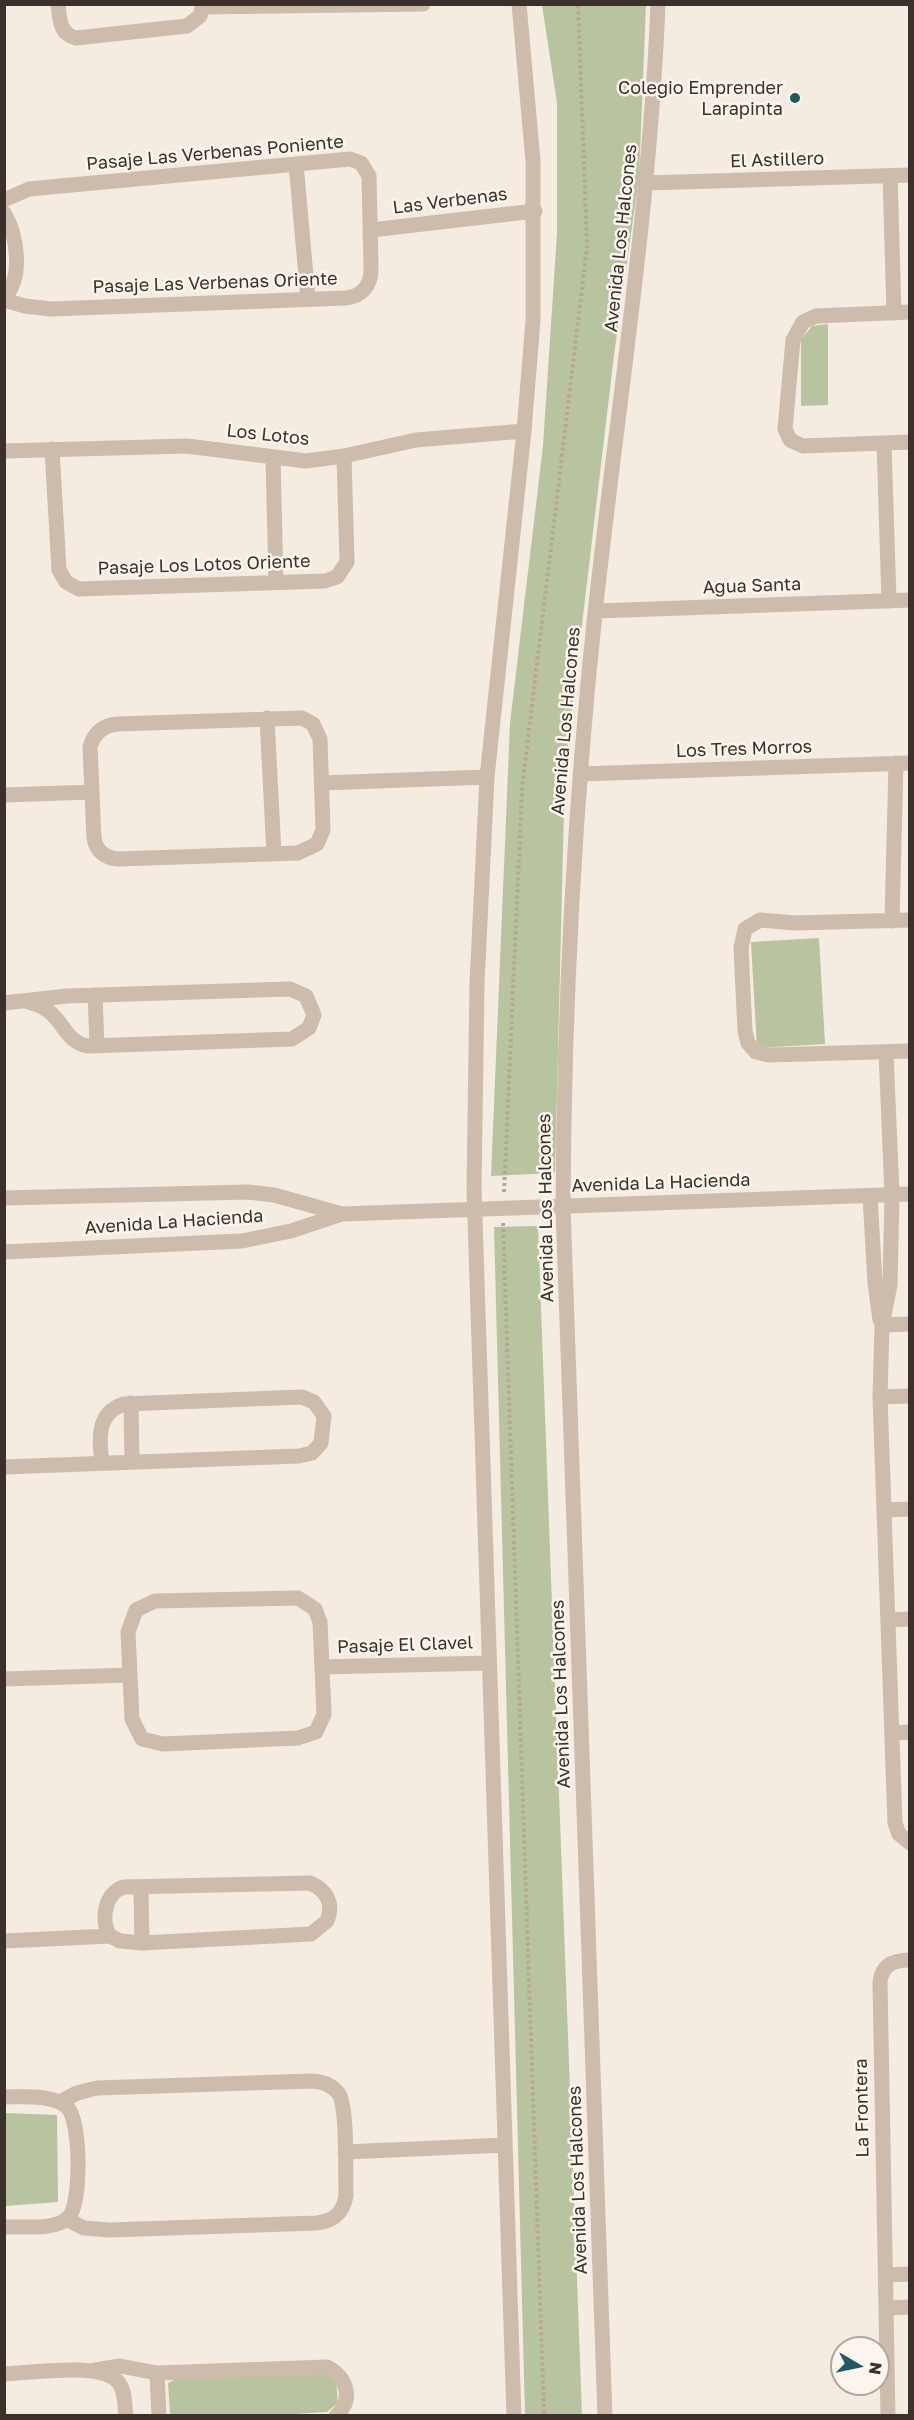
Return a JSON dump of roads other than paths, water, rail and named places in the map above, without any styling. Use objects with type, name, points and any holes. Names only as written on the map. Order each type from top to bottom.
[{"type":"street","points":[[58,4],[62,27],[67,35],[81,37],[187,26],[197,20],[203,6],[423,4]]},
{"type":"street","points":[[514,2415],[474,1209],[478,951],[487,777],[524,431],[533,320],[535,211],[531,111],[519,4]]},
{"type":"street","name":"Avenida Los Halcones","points":[[605,2415],[563,1206],[566,1004],[580,774],[596,611],[634,311],[647,183],[658,4]]},
{"type":"street","name":"Pasaje Las Verbenas Poniente","points":[[4,200],[29,189],[350,159],[361,163],[369,176],[371,230]]},
{"type":"street","points":[[296,164],[308,299]]},
{"type":"street","name":"El Astillero","points":[[647,183],[909,175]]},
{"type":"street","points":[[890,176],[902,313],[816,316],[804,322],[793,340],[784,423],[786,435],[790,440],[810,446],[909,442]]},
{"type":"street","name":"Las Verbenas","points":[[371,230],[535,211]]},
{"type":"street","points":[[4,213],[9,222],[15,254],[14,281],[4,299]]},
{"type":"street","name":"Pasaje Las Verbenas Oriente","points":[[4,299],[25,306],[51,309],[346,298],[364,290],[371,277],[371,230]]},
{"type":"street","name":"Los Lotos","points":[[4,451],[187,446],[306,461],[344,456],[416,440],[524,431]]},
{"type":"street","points":[[884,443],[889,601]]},
{"type":"street","name":"Pasaje Los Lotos Oriente","points":[[52,449],[58,563],[66,582],[79,589],[325,581],[342,573],[348,556],[344,456]]},
{"type":"street","points":[[273,458],[276,582]]},
{"type":"street","name":"Agua Santa","points":[[596,611],[909,600]]},
{"type":"street","points":[[267,718],[274,854]]},
{"type":"street","points":[[302,718],[313,724],[320,739],[322,783],[321,837],[305,851],[112,859],[101,853],[95,844],[90,747],[93,739],[104,727],[118,724],[302,718]]},
{"type":"street","points":[[892,921],[903,763]]},
{"type":"street","name":"Los Tres Morros","points":[[580,774],[903,763]]},
{"type":"street","points":[[322,783],[487,777]]},
{"type":"street","points":[[4,795],[92,792]]},
{"type":"street","points":[[909,920],[795,923],[760,920],[745,929],[741,948],[745,1031],[751,1048],[769,1056],[909,1051]]},
{"type":"street","points":[[4,1003],[67,996],[290,989],[306,996],[314,1012],[309,1028],[292,1039],[97,1046],[75,1042],[56,1017],[44,1007],[28,1002]]},
{"type":"street","points":[[95,995],[97,1046]]},
{"type":"street","points":[[56,1017],[60,1004],[67,996]]},
{"type":"street","points":[[886,1052],[892,1195],[890,1285],[882,1325],[880,1397],[895,1823],[898,1834],[909,1843]]},
{"type":"street","name":"Avenida La Hacienda","points":[[4,1198],[248,1192],[274,1195],[342,1214]]},
{"type":"street","name":"Avenida La Hacienda","points":[[4,1252],[242,1240],[284,1233],[342,1214],[909,1194]]},
{"type":"street","points":[[870,1196],[874,1282],[882,1325]]},
{"type":"street","points":[[882,1325],[909,1324]]},
{"type":"street","points":[[880,1397],[909,1396]]},
{"type":"street","points":[[4,1467],[305,1455],[321,1443],[325,1424],[318,1406],[302,1397],[131,1403],[117,1406],[102,1421],[100,1438],[102,1463]]},
{"type":"street","points":[[131,1403],[132,1462]]},
{"type":"street","points":[[884,1510],[909,1509]]},
{"type":"street","points":[[290,1597],[304,1600],[318,1616],[324,1714],[320,1727],[311,1735],[155,1744],[137,1733],[132,1719],[130,1675],[128,1632],[131,1617],[141,1606],[155,1601],[290,1597]]},
{"type":"street","points":[[888,1620],[909,1619]]},
{"type":"street","name":"Pasaje El Clavel","points":[[322,1667],[489,1662]]},
{"type":"street","points":[[4,1679],[130,1675]]},
{"type":"street","points":[[892,1733],[909,1732]]},
{"type":"street","points":[[4,1941],[110,1936],[120,1941],[142,1943],[311,1934],[327,1921],[330,1908],[323,1890],[310,1883],[118,1889],[109,1897],[106,1927],[110,1936]]},
{"type":"street","points":[[141,1887],[142,1943]]},
{"type":"street","name":"La Frontera","points":[[885,2275],[880,1982],[883,1971],[890,1963],[909,1960]]},
{"type":"street","points":[[4,2227],[43,2225],[66,2219],[97,2230],[324,2222],[338,2216],[345,2203],[342,2100],[333,2088],[319,2081],[97,2088],[77,2093],[60,2102]]},
{"type":"street","points":[[4,2097],[60,2102],[72,2112],[75,2125],[77,2193],[73,2211],[66,2219]]},
{"type":"street","points":[[345,2152],[505,2145]]},
{"type":"street","points":[[888,2415],[885,2275],[909,2274]]},
{"type":"street","points":[[886,2308],[909,2307]]},
{"type":"street","points":[[4,2374],[95,2370],[120,2366],[150,2373]]},
{"type":"street","points":[[121,2386],[131,2376],[150,2373],[327,2367],[341,2377],[346,2392],[344,2407],[336,2415]]},
{"type":"street","points":[[95,2370],[111,2375],[121,2386],[125,2396],[126,2415]]},
{"type":"street","points":[[150,2373],[159,2415]]},
{"type":"place","name":"Colegio Emprender Larapinta","points":[[795,98]]}]
